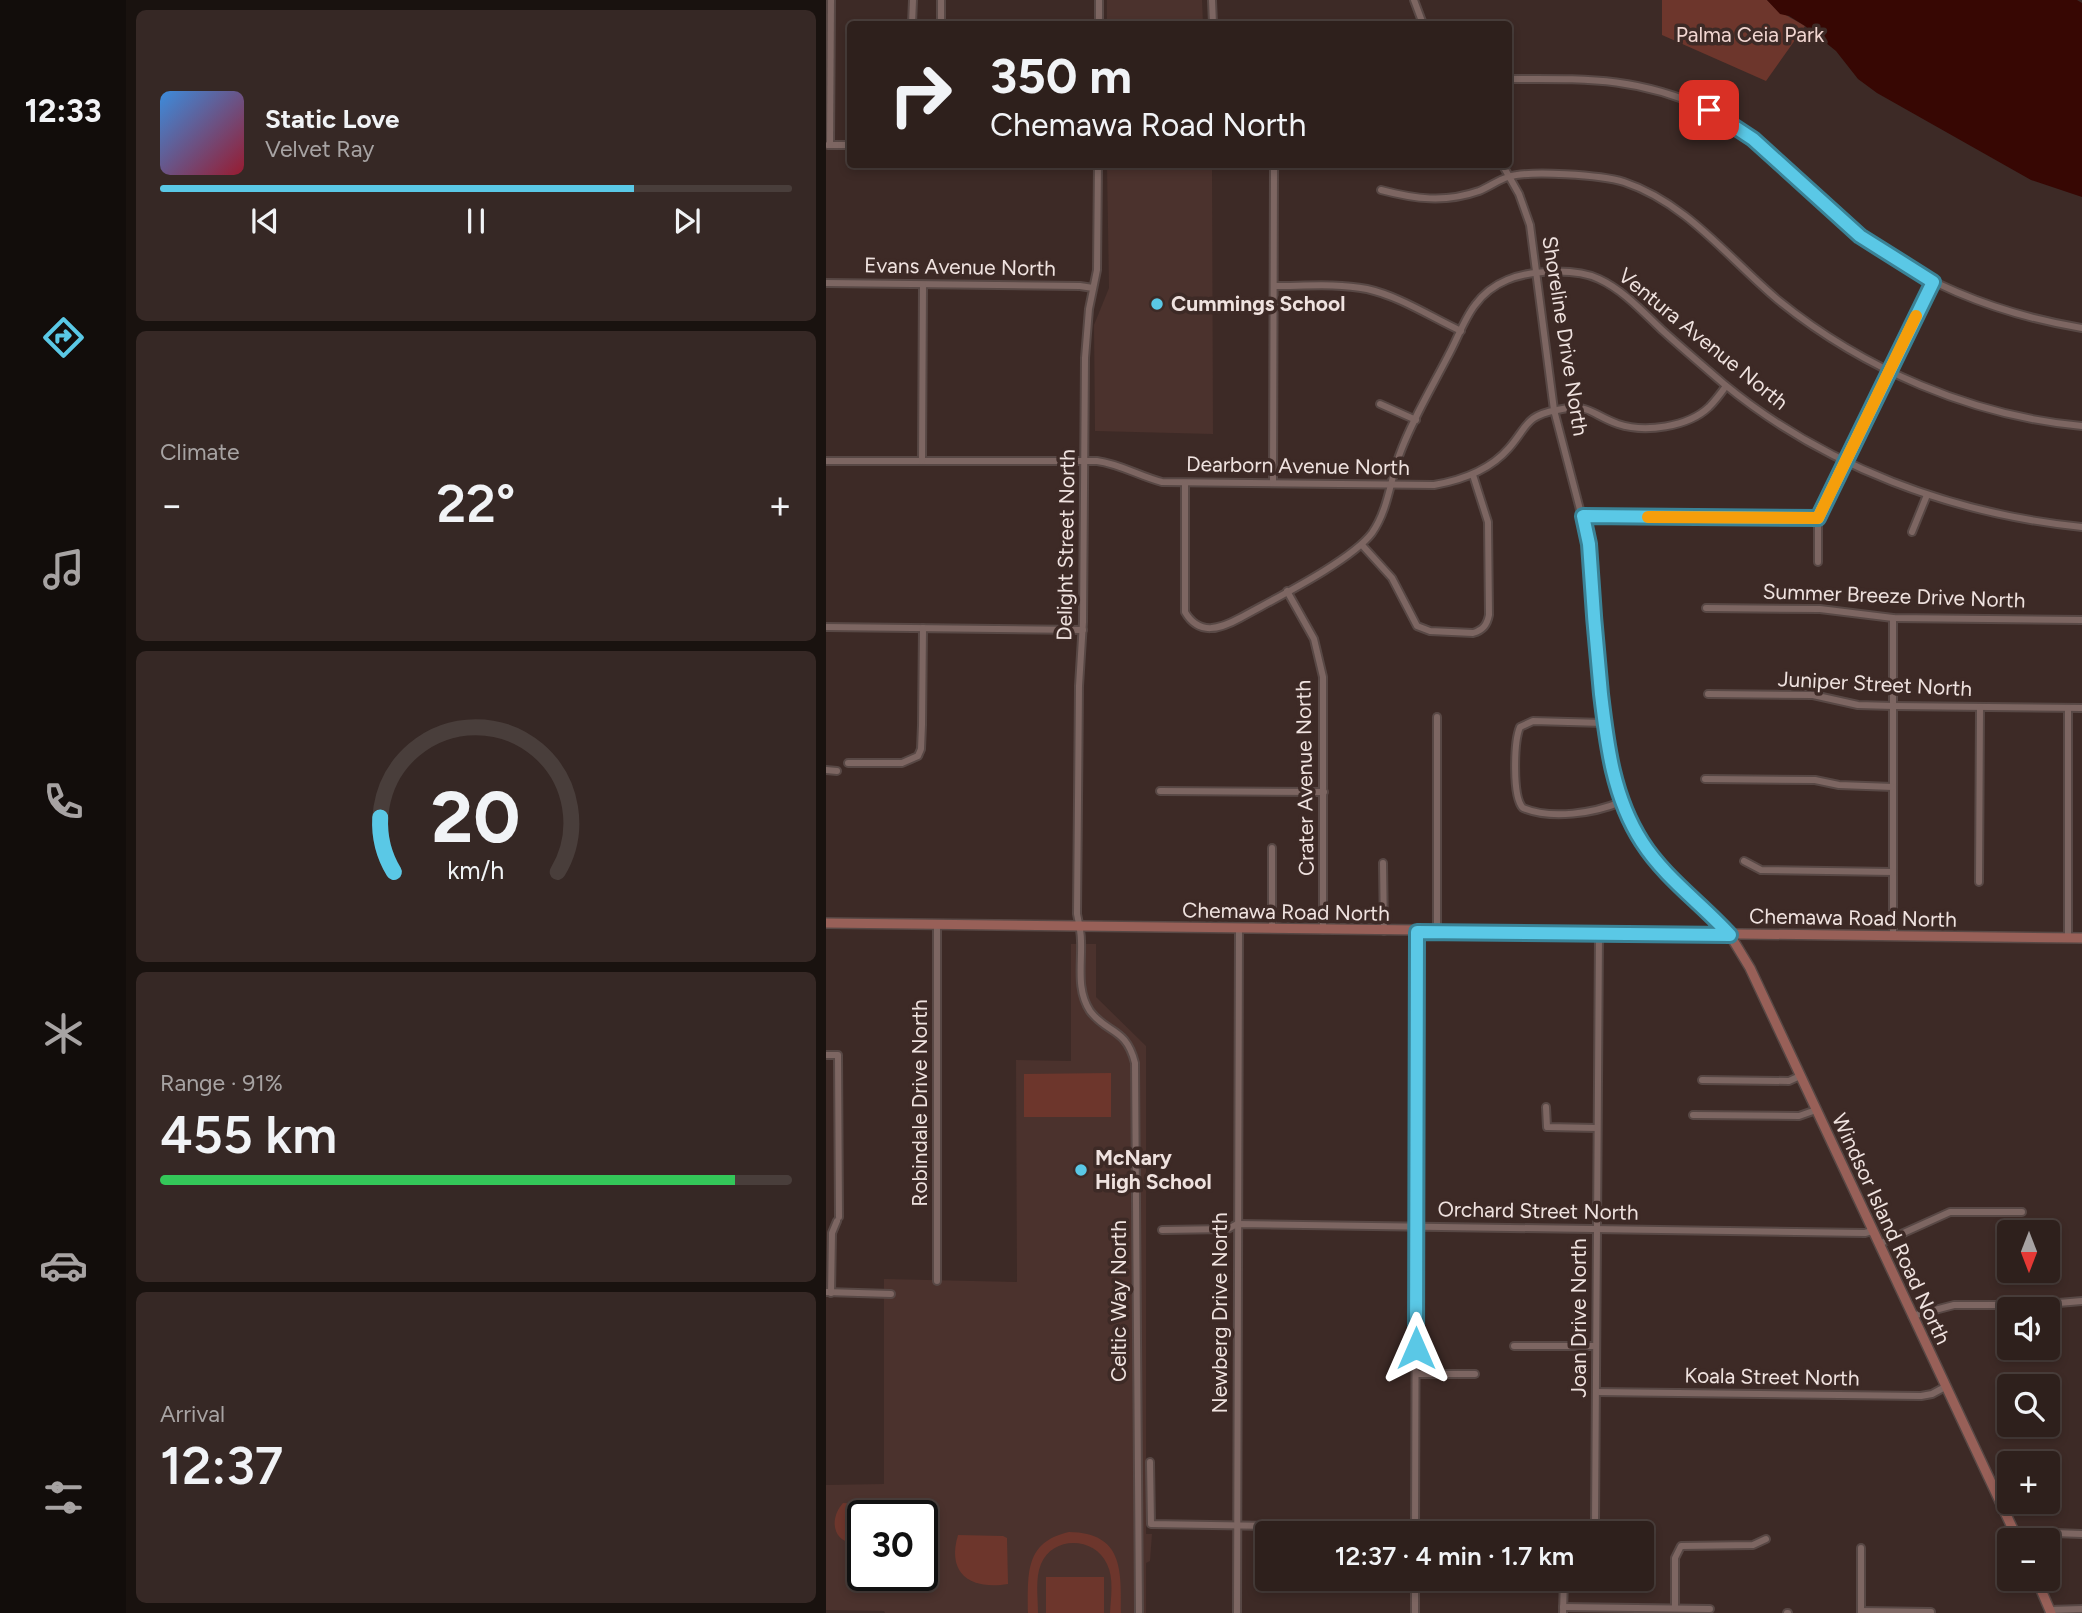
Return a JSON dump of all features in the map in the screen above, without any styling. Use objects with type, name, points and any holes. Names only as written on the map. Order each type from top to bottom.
[{"type":"street","points":[[831,0],[828,145],[847,145]]},
{"type":"street","points":[[912,21],[913,0]]},
{"type":"street","points":[[941,0],[941,21]]},
{"type":"street","points":[[1099,0],[1099,21]]},
{"type":"street","points":[[1212,0],[1213,21]]},
{"type":"street","points":[[1414,0],[1422,21]]},
{"type":"street","points":[[1512,79],[1615,80],[1674,95],[1709,110],[1753,139],[1860,236],[1933,282],[2012,313],[2082,328]]},
{"type":"street","name":"Delight Street North","points":[[1079,927],[1077,878],[1079,700],[1083,630],[1085,358],[1088,320],[1097,270],[1098,168]]},
{"type":"street","points":[[1273,483],[1274,168]]},
{"type":"street","name":"Shoreline Drive North","points":[[1504,168],[1528,216],[1553,410],[1589,544],[1604,723],[1621,802],[1642,842],[1656,861],[1730,935]]},
{"type":"street","points":[[1381,190],[1408,197],[1447,199],[1483,189],[1509,176],[1594,175],[1623,182],[1659,197],[1681,212],[1779,300],[1888,372],[1951,397],[2005,413],[2082,426]]},
{"type":"street","name":"Ventura Avenue North","points":[[1362,545],[1383,514],[1399,456],[1473,308],[1493,287],[1509,279],[1536,273],[1580,272],[1619,290],[1727,386],[1787,429],[1844,461],[1927,495],[1980,512],[2082,527]]},
{"type":"street","points":[[1818,562],[1818,518],[1933,282]]},
{"type":"street","name":"Evans Avenue North","points":[[826,283],[1093,288]]},
{"type":"street","points":[[922,461],[923,285]]},
{"type":"street","points":[[1274,286],[1345,286],[1369,289],[1390,296],[1461,331]]},
{"type":"street","points":[[1553,410],[1581,407],[1621,425],[1660,426],[1690,419],[1708,408],[1727,386]]},
{"type":"street","points":[[1380,404],[1416,420]]},
{"type":"street","name":"Dearborn Avenue North","points":[[826,460],[1085,461],[1111,463],[1162,482],[1434,485],[1474,475],[1509,448],[1531,418],[1553,410]]},
{"type":"street","points":[[1185,482],[1185,612],[1194,623],[1211,630],[1226,626],[1362,545],[1392,578],[1417,626],[1430,632],[1473,633],[1485,626],[1489,615],[1488,522],[1474,475]]},
{"type":"street","points":[[1912,532],[1927,495]]},
{"type":"street","points":[[1583,516],[1818,518]]},
{"type":"street","name":"Crater Avenue North","points":[[1287,592],[1314,639],[1321,666],[1324,930]]},
{"type":"street","name":"Summer Breeze Drive North","points":[[1706,608],[1821,609],[1893,618],[2082,620]]},
{"type":"street","points":[[1893,618],[1893,936]]},
{"type":"street","points":[[826,627],[1083,630]]},
{"type":"street","points":[[848,763],[902,763],[912,760],[921,749],[923,628]]},
{"type":"street","name":"Juniper Street North","points":[[1708,694],[1813,695],[1858,705],[2082,708]]},
{"type":"street","points":[[1979,882],[1980,708]]},
{"type":"street","points":[[2068,708],[2068,938]]},
{"type":"street","points":[[1437,717],[1437,932]]},
{"type":"street","points":[[1604,723],[1534,722],[1520,727],[1517,737],[1516,797],[1524,808],[1538,812],[1584,813],[1599,811],[1621,802]]},
{"type":"street","points":[[826,771],[836,771]]},
{"type":"street","points":[[1705,779],[1815,779],[1839,785],[1893,787]]},
{"type":"street","points":[[1160,791],[1324,792]]},
{"type":"street","points":[[1272,848],[1272,929]]},
{"type":"street","points":[[1744,861],[1760,870],[1893,872]]},
{"type":"street","points":[[1382,863],[1384,931]]},
{"type":"street","name":"Chemawa Road North","points":[[826,923],[2082,938]]},
{"type":"street","name":"Robindale Drive North","points":[[937,924],[937,1281]]},
{"type":"street","name":"Celtic Way North","points":[[1079,927],[1081,984],[1086,1002],[1095,1017],[1126,1040],[1136,1071],[1139,1613]]},
{"type":"street","name":"Newberg Drive North","points":[[1237,1613],[1239,929]]},
{"type":"street","points":[[1415,1521],[1417,932]]},
{"type":"street","name":"Joan Drive North","points":[[1595,1521],[1599,934]]},
{"type":"street","name":"Windsor Island Road North","points":[[1730,935],[1750,968],[2012,1528]]},
{"type":"street","points":[[826,1055],[838,1055],[838,1219],[832,1233],[828,1293],[891,1294]]},
{"type":"street","points":[[1702,1080],[1789,1081],[1800,1076]]},
{"type":"street","points":[[1546,1107],[1547,1127],[1597,1128]]},
{"type":"street","points":[[1693,1115],[1799,1116],[1816,1110]]},
{"type":"street","points":[[826,1173],[837,1173]]},
{"type":"street","points":[[1878,1244],[1950,1212],[2021,1212]]},
{"type":"street","name":"Orchard Street North","points":[[1162,1230],[1228,1229],[1237,1224],[1872,1231]]},
{"type":"street","points":[[1912,1316],[1963,1305],[2035,1305],[2082,1301]]},
{"type":"street","points":[[1514,1346],[1596,1346]]},
{"type":"street","points":[[1416,1374],[1475,1374]]},
{"type":"street","name":"Koala Street North","points":[[1596,1392],[1921,1396],[1945,1387]]},
{"type":"street","points":[[1150,1462],[1151,1524],[1255,1526]]},
{"type":"street","points":[[2060,1533],[2082,1534]]},
{"type":"street","points":[[1675,1608],[1675,1558],[1681,1546],[1753,1545],[1766,1539]]},
{"type":"street","points":[[1861,1548],[1861,1612],[1931,1612]]},
{"type":"street","points":[[1415,1591],[1415,1613]]},
{"type":"street","points":[[1564,1591],[1563,1610],[1710,1609]]},
{"type":"street","points":[[2042,1591],[2050,1611],[2082,1609]]},
{"type":"shaded area","points":[[1107,0],[1202,0],[1203,21],[1107,21]]},
{"type":"shaded area","points":[[1767,0],[2077,0],[2082,3],[2082,197],[2031,180],[1877,93],[1858,79],[1836,51],[1805,26],[1780,14]]},
{"type":"shaded area","name":"Cummings School","points":[[1107,168],[1212,168],[1213,434],[1095,431],[1094,325],[1109,288]]},
{"type":"shaded area","name":"McNary High School","points":[[1071,944],[1096,944],[1096,997],[1146,1046],[1146,1534],[1152,1534],[1150,1561],[1146,1563],[1146,1613],[885,1613],[826,1610],[826,1485],[884,1484],[884,1279],[1017,1282],[1016,1060],[1071,1061]]},
{"type":"green space","name":"Palma Ceia Park","points":[[1662,0],[1767,0],[1805,26],[1766,81],[1662,35]]},
{"type":"green space","points":[[1111,1073],[1111,1117],[1024,1117],[1024,1074]]},
{"type":"green space","points":[[843,1503],[847,1503],[847,1542],[836,1532],[835,1518]]},
{"type":"green space","points":[[1069,1532],[1087,1534],[1110,1547],[1119,1569],[1121,1613],[1110,1613],[1111,1575],[1101,1555],[1084,1544],[1074,1543],[1055,1548],[1041,1564],[1037,1588],[1038,1613],[1028,1613],[1029,1573],[1036,1552],[1054,1537]]},
{"type":"green space","points":[[958,1535],[1007,1538],[1008,1584],[983,1584],[965,1577],[956,1560]]},
{"type":"green space","points":[[1046,1577],[1104,1577],[1104,1613],[1046,1613]]},
{"type":"slow traffic","points":[[1648,517],[1818,518],[1916,316]]},
{"type":"place","name":"Cummings School","points":[[1157,304]]},
{"type":"place","name":"McNary High School","points":[[1081,1170]]},
{"type":"route","points":[[1416,1348],[1417,932],[1730,935],[1656,861],[1642,842],[1621,802],[1604,723],[1595,642],[1589,544],[1583,516],[1818,518],[1933,282],[1860,236],[1753,139],[1709,110]]}]
